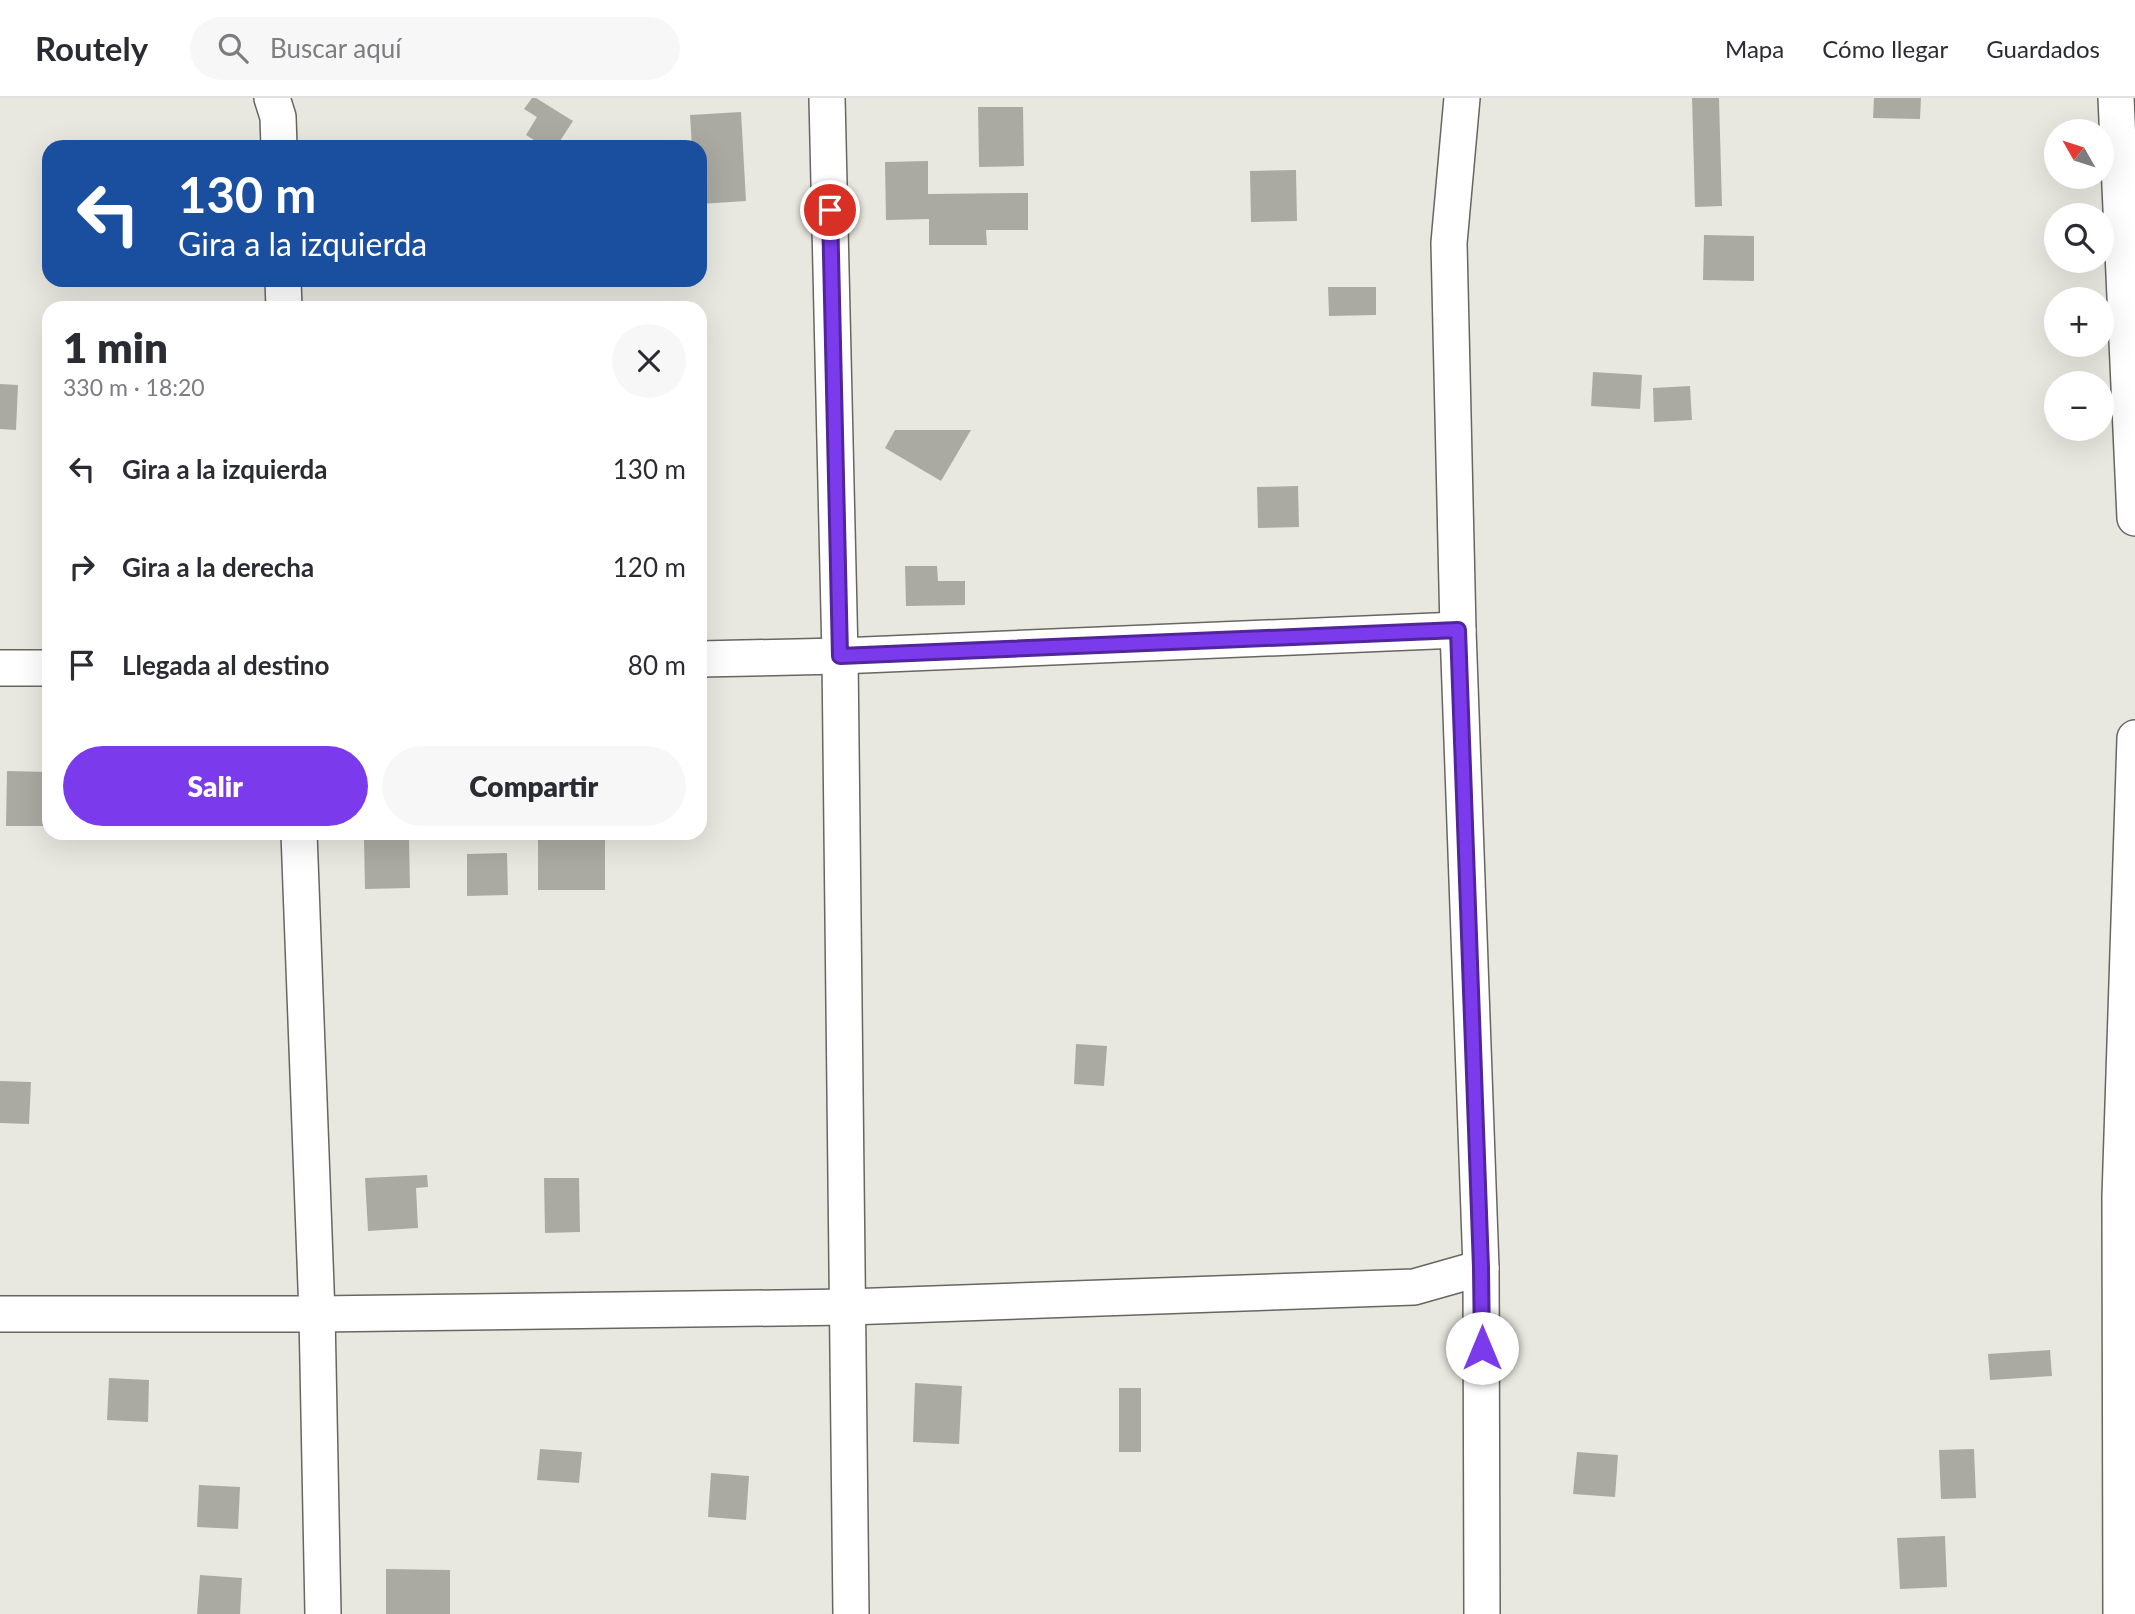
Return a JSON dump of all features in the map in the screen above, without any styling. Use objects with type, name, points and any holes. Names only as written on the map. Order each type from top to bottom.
[{"type":"street","points":[[827,98],[840,656],[851,1614]]},
{"type":"street","points":[[1462,98],[1448,243],[1458,630],[1481,1268],[1482,1614]]},
{"type":"street","points":[[2116,98],[2135,518]]},
{"type":"street","points":[[707,659],[840,656],[1458,630]]},
{"type":"street","points":[[0,668],[42,668]]},
{"type":"street","points":[[2122,1614],[2120,1197],[2135,738]]},
{"type":"street","points":[[299,840],[317,1314],[323,1614]]},
{"type":"street","points":[[0,1314],[317,1314],[848,1307],[1414,1287],[1481,1268]]},
{"type":"building","points":[[532,98],[536,98],[573,121],[561,140],[534,140],[526,135],[537,117],[524,109]]},
{"type":"building","points":[[1692,98],[1719,98],[1722,206],[1695,207]]},
{"type":"building","points":[[1874,98],[1921,98],[1920,119],[1873,118]]},
{"type":"building","points":[[978,107],[1023,107],[1024,166],[979,167]]},
{"type":"building","points":[[741,112],[746,201],[707,204],[707,140],[692,140],[690,115]]},
{"type":"building","points":[[928,161],[928,194],[1028,193],[1028,230],[986,230],[987,245],[929,245],[929,219],[886,220],[885,162]]},
{"type":"building","points":[[1296,170],[1297,221],[1251,222],[1250,171]]},
{"type":"building","points":[[1704,235],[1754,236],[1754,281],[1703,280]]},
{"type":"building","points":[[1328,287],[1376,287],[1376,315],[1329,316]]},
{"type":"building","points":[[1593,372],[1642,375],[1640,409],[1591,406]]},
{"type":"building","points":[[0,384],[18,385],[16,430],[0,429]]},
{"type":"building","points":[[1690,386],[1692,420],[1654,422],[1653,388]]},
{"type":"building","points":[[895,430],[971,430],[941,481],[885,448]]},
{"type":"building","points":[[1298,486],[1299,527],[1258,528],[1257,487]]},
{"type":"building","points":[[905,566],[937,566],[938,581],[965,581],[965,605],[906,606]]},
{"type":"building","points":[[7,771],[42,772],[42,826],[6,826]]},
{"type":"building","points":[[364,840],[409,840],[410,888],[365,889]]},
{"type":"building","points":[[538,840],[605,840],[605,890],[538,890]]},
{"type":"building","points":[[507,853],[508,895],[467,896],[467,854]]},
{"type":"building","points":[[1076,1044],[1107,1046],[1104,1086],[1074,1084]]},
{"type":"building","points":[[0,1081],[31,1082],[29,1124],[0,1123]]},
{"type":"building","points":[[427,1175],[428,1187],[416,1188],[418,1228],[368,1231],[365,1178]]},
{"type":"building","points":[[544,1178],[579,1178],[580,1232],[545,1233]]},
{"type":"building","points":[[2050,1350],[2052,1376],[1990,1380],[1988,1354]]},
{"type":"building","points":[[109,1378],[149,1380],[148,1422],[107,1420]]},
{"type":"building","points":[[915,1383],[962,1386],[959,1444],[913,1442]]},
{"type":"building","points":[[1119,1388],[1141,1388],[1141,1452],[1119,1452]]},
{"type":"building","points":[[540,1449],[582,1452],[579,1483],[537,1480]]},
{"type":"building","points":[[1974,1449],[1976,1498],[1941,1499],[1939,1450]]},
{"type":"building","points":[[1577,1452],[1618,1455],[1615,1497],[1573,1494]]},
{"type":"building","points":[[711,1473],[749,1476],[746,1520],[708,1517]]},
{"type":"building","points":[[199,1485],[240,1487],[238,1529],[197,1527]]},
{"type":"building","points":[[1945,1536],[1947,1587],[1900,1589],[1897,1538]]},
{"type":"building","points":[[386,1569],[450,1570],[450,1614],[386,1614]]},
{"type":"building","points":[[200,1575],[242,1578],[240,1614],[197,1614]]},
{"type":"route","points":[[830,210],[840,656],[1458,630],[1482,1348]]}]
